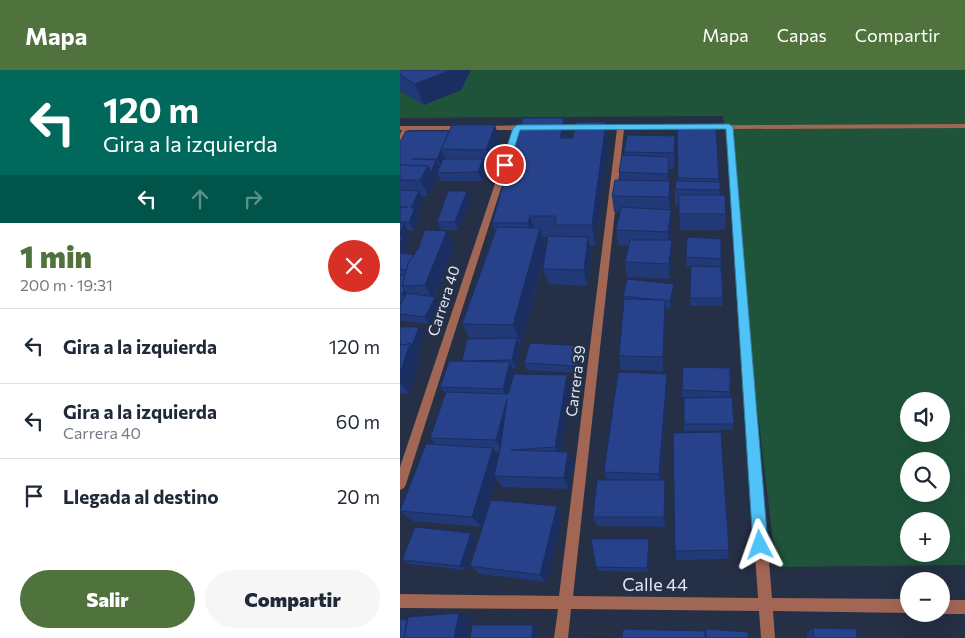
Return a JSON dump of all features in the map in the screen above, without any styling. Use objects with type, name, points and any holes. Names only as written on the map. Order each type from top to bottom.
[{"type":"street","points":[[400,141],[404,128],[965,126]]},
{"type":"street","name":"Carrera 39","points":[[561,638],[621,127]]},
{"type":"street","points":[[729,127],[768,638]]},
{"type":"street","name":"Carrera 40","points":[[400,484],[517,128]]},
{"type":"street","name":"Calle 44","points":[[400,602],[900,606]]},
{"type":"street","points":[[950,606],[965,607]]},
{"type":"green space","points":[[400,70],[965,70],[965,565],[776,567],[723,116],[400,118]]},
{"type":"building","points":[[400,70],[451,70],[415,84],[400,75]]},
{"type":"building","points":[[523,118],[564,118],[560,138],[573,138],[576,122],[606,122],[592,225],[555,225],[556,216],[530,216],[528,223],[492,223]]},
{"type":"building","points":[[452,125],[495,125],[486,150],[441,149]]},
{"type":"building","points":[[677,126],[716,129],[719,179],[678,178]]},
{"type":"building","points":[[406,131],[449,131],[437,159],[412,159],[436,160],[431,172],[428,166],[400,165],[400,142]]},
{"type":"building","points":[[627,135],[675,136],[674,153],[624,152]]},
{"type":"building","points":[[622,155],[669,157],[668,174],[619,172]]},
{"type":"building","points":[[443,159],[483,159],[478,172],[437,173]]},
{"type":"building","points":[[400,165],[428,166],[420,180],[400,180]]},
{"type":"building","points":[[615,180],[670,181],[669,197],[612,196]]},
{"type":"building","points":[[676,181],[720,182],[720,190],[675,189]]},
{"type":"building","points":[[400,190],[419,191],[411,208],[415,208],[409,222],[400,222],[400,208],[408,207],[400,207]]},
{"type":"building","points":[[448,191],[467,191],[455,222],[437,222]]},
{"type":"building","points":[[679,195],[725,195],[726,214],[679,214]]},
{"type":"building","points":[[621,207],[671,210],[668,232],[616,230]]},
{"type":"building","points":[[400,223],[404,223],[400,234]]},
{"type":"building","points":[[497,227],[540,228],[513,325],[462,324]]},
{"type":"building","points":[[425,230],[447,231],[425,285],[402,286],[408,263],[418,249]]},
{"type":"building","points":[[548,236],[588,237],[584,270],[543,269]]},
{"type":"building","points":[[687,237],[721,239],[721,259],[686,257]]},
{"type":"building","points":[[630,240],[672,240],[669,264],[625,262]]},
{"type":"building","points":[[400,253],[414,255],[408,263],[407,270],[400,269]]},
{"type":"building","points":[[691,266],[721,267],[723,298],[690,298]]},
{"type":"building","points":[[400,275],[405,276],[402,294],[400,294]]},
{"type":"building","points":[[627,279],[674,284],[670,301],[623,296]]},
{"type":"building","points":[[407,293],[435,297],[425,317],[400,314],[400,305]]},
{"type":"building","points":[[624,299],[665,300],[663,357],[619,356]]},
{"type":"building","points":[[400,327],[419,327],[412,345],[410,343],[400,344]]},
{"type":"building","points":[[517,338],[512,360],[462,361],[467,339]]},
{"type":"building","points":[[410,343],[400,373],[400,344]]},
{"type":"building","points":[[530,343],[581,346],[577,366],[524,363]]},
{"type":"building","points":[[449,361],[510,362],[503,389],[440,387]]},
{"type":"building","points":[[683,367],[730,368],[730,392],[682,390]]},
{"type":"building","points":[[618,372],[667,374],[659,474],[604,472]]},
{"type":"building","points":[[514,374],[567,375],[555,447],[511,450],[568,452],[564,478],[494,476],[500,450],[507,399],[496,440],[430,438],[446,392],[508,394]]},
{"type":"building","points":[[732,397],[734,424],[684,424],[684,398]]},
{"type":"building","points":[[721,432],[729,550],[675,551],[673,433]]},
{"type":"building","points":[[426,444],[493,448],[472,517],[400,511]]},
{"type":"building","points":[[597,480],[665,480],[664,517],[593,517]]},
{"type":"building","points":[[491,500],[557,506],[540,575],[470,566]]},
{"type":"building","points":[[415,527],[471,533],[460,566],[402,560]]},
{"type":"building","points":[[591,539],[649,539],[647,568],[596,567]]},
{"type":"building","points":[[459,613],[454,638],[404,638],[408,617]]},
{"type":"building","points":[[400,619],[407,620],[404,638],[400,638]]},
{"type":"building","points":[[472,625],[533,625],[532,638],[470,638]]},
{"type":"building","points":[[813,628],[856,629],[857,638],[814,638]]},
{"type":"building","points":[[623,629],[705,631],[705,638],[622,638]]},
{"type":"building","points":[[706,629],[748,632],[748,638],[706,638]]},
{"type":"building","points":[[583,637],[615,638],[583,638]]},
{"type":"route","points":[[505,165],[517,128],[729,127],[760,545]]}]
